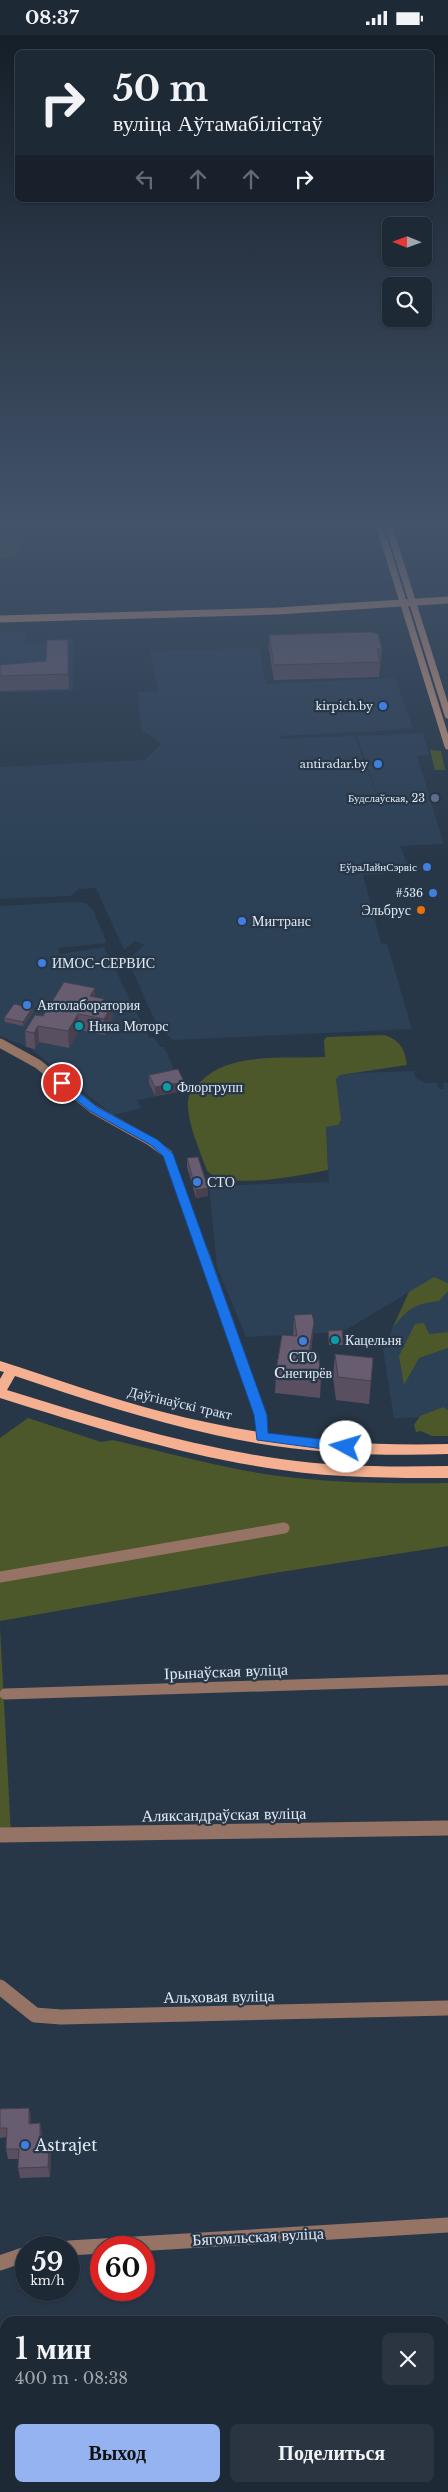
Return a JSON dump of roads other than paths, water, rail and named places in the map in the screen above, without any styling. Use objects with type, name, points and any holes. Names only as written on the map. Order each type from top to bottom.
[{"type":"main road","name":"Даўгінаўскі тракт","points":[[6,1368],[126,1408],[186,1424],[262,1437],[355,1448],[412,1451],[448,1449]]},
{"type":"main road","points":[[6,1368],[0,1392],[144,1436],[282,1465],[352,1471],[448,1473]]},
{"type":"street","points":[[412,636],[448,746]]},
{"type":"street","points":[[423,636],[448,715]]},
{"type":"street","points":[[0,1043],[24,1053],[93,1109],[155,1142],[168,1154],[260,1415],[262,1437]]},
{"type":"street","points":[[0,1577],[284,1528]]},
{"type":"street","name":"Ірынаўская вуліца","points":[[5,1694],[448,1680]]},
{"type":"street","name":"Аляксандраўская вуліца","points":[[0,1835],[448,1828]]},
{"type":"street","name":"Альховая вуліца","points":[[0,1987],[35,2015],[61,2017],[448,2008]]},
{"type":"street","name":"Бягомльская вуліца","points":[[80,2247],[448,2225]]},
{"type":"street","points":[[0,2263],[15,2258]]},
{"type":"place","name":"kirpich.by","points":[[383,706]]},
{"type":"place","name":"antiradar.by","points":[[378,764]]},
{"type":"place","name":"Будслаўская, 23","points":[[435,798]]},
{"type":"place","name":"ЕўраЛайнСэрвіс","points":[[427,867]]},
{"type":"place","name":"#536","points":[[433,893]]},
{"type":"place","name":"Эльбрус","points":[[421,910]]},
{"type":"place","name":"Мигтранс","points":[[242,921]]},
{"type":"place","name":"ИМОС-СЕРВИС","points":[[42,963]]},
{"type":"place","name":"Автолаборатория","points":[[27,1005]]},
{"type":"place","name":"Ника Моторс","points":[[79,1026]]},
{"type":"place","name":"Флоргрупп","points":[[167,1087]]},
{"type":"place","name":"СТО","points":[[197,1182]]},
{"type":"place","name":"Кацельня","points":[[335,1340]]},
{"type":"place","name":"СТО Cнегирёв","points":[[303,1341]]},
{"type":"place","name":"Astrajet","points":[[25,2145]]}]
